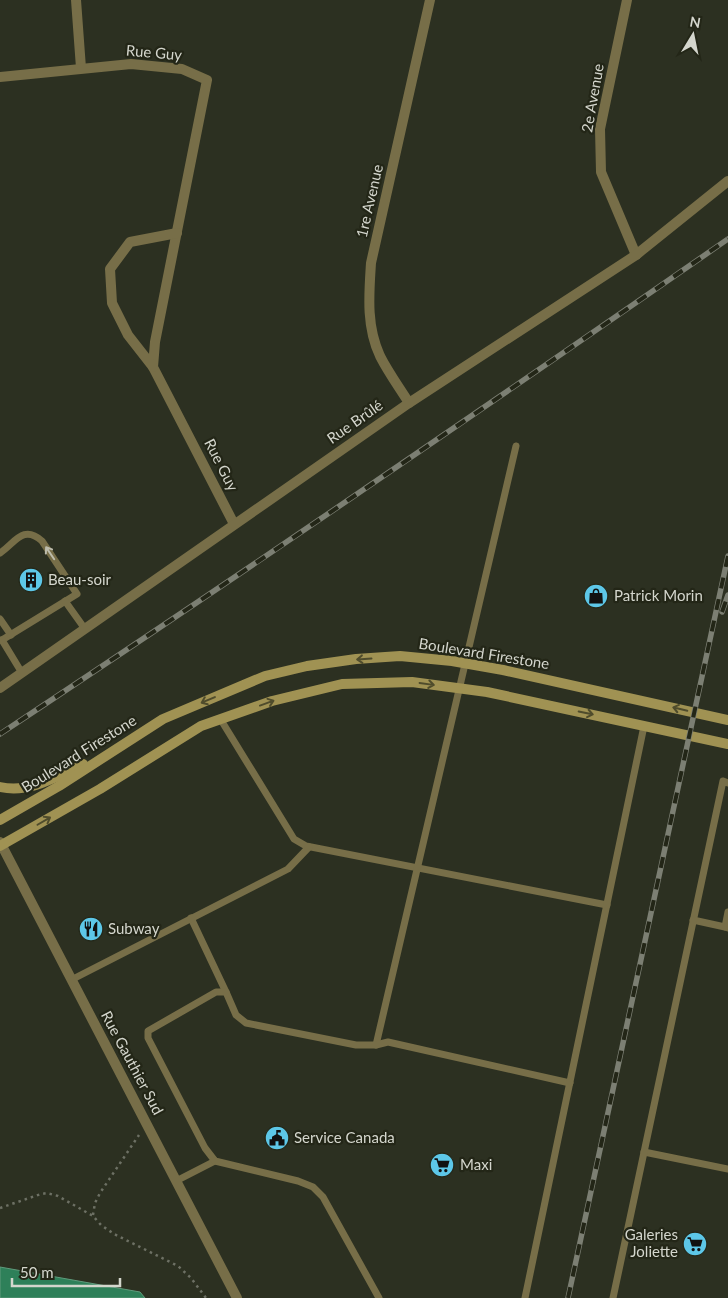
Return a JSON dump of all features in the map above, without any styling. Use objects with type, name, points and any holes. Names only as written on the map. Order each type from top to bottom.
[{"type":"main road","name":"Boulevard Firestone","points":[[0,820],[59,786],[163,719],[272,674],[307,666],[356,659],[400,656],[503,670],[728,720]]},
{"type":"main road","points":[[1,844],[100,789],[202,726],[272,701],[342,684],[412,682],[487,692],[728,744]]},
{"type":"main road","points":[[0,787],[26,788],[37,785],[118,748]]},
{"type":"street","points":[[76,0],[81,68]]},
{"type":"street","name":"1re Avenue","points":[[409,403],[380,355],[370,319],[369,298],[371,263],[430,0]]},
{"type":"street","name":"2e Avenue","points":[[628,0],[600,129],[601,172],[636,255]]},
{"type":"street","name":"Rue Guy","points":[[0,77],[131,64],[182,69],[207,80],[155,342],[153,367]]},
{"type":"street","name":"Rue Brûlé","points":[[0,688],[409,403],[636,255],[728,181]]},
{"type":"street","name":"Rue Guy","points":[[177,234],[130,242],[110,269],[112,303],[128,335],[153,367],[234,524]]},
{"type":"street","name":"Rue Gauthier Sud","points":[[1,844],[237,1298]]},
{"type":"lane","points":[[376,1045],[516,446]]},
{"type":"lane","points":[[0,553],[22,534],[30,534],[37,537],[77,594],[1,640],[22,673]]},
{"type":"lane","points":[[64,601],[85,629]]},
{"type":"lane","points":[[0,619],[11,635]]},
{"type":"lane","points":[[221,720],[294,839],[309,847],[607,905]]},
{"type":"lane","points":[[526,1298],[644,726]]},
{"type":"lane","points":[[613,1298],[723,781],[728,783]]},
{"type":"lane","points":[[72,980],[288,868],[309,847]]},
{"type":"lane","points":[[693,920],[726,927],[728,912]]},
{"type":"lane","points":[[191,918],[236,1015],[246,1023],[356,1045],[376,1045],[388,1042],[570,1083]]},
{"type":"lane","points":[[226,992],[216,992],[148,1031],[148,1038],[205,1148],[215,1161],[298,1181],[313,1187],[324,1197],[379,1298]]},
{"type":"lane","points":[[644,1152],[728,1169]]},
{"type":"lane","points":[[176,1181],[215,1161]]},
{"type":"path","points":[[93,1216],[95,1203],[100,1193],[139,1135]]},
{"type":"path","points":[[0,1208],[47,1193],[58,1196],[93,1216],[107,1230],[178,1266],[191,1278],[206,1298]]},
{"type":"shaded area","points":[[0,1267],[140,1292],[145,1298],[0,1298]]},
{"type":"railway","points":[[0,734],[366,488],[728,239]]},
{"type":"railway","points":[[568,1298],[728,556]]},
{"type":"railway","points":[[722,612],[728,595]]},
{"type":"place","name":"Beau-soir","points":[[31,580]]},
{"type":"place","name":"Patrick Morin","points":[[596,596]]},
{"type":"place","name":"Subway","points":[[91,929]]},
{"type":"place","name":"Service Canada","points":[[277,1138]]},
{"type":"place","name":"Maxi","points":[[442,1165]]},
{"type":"place","name":"Galeries Joliette","points":[[695,1244]]}]
